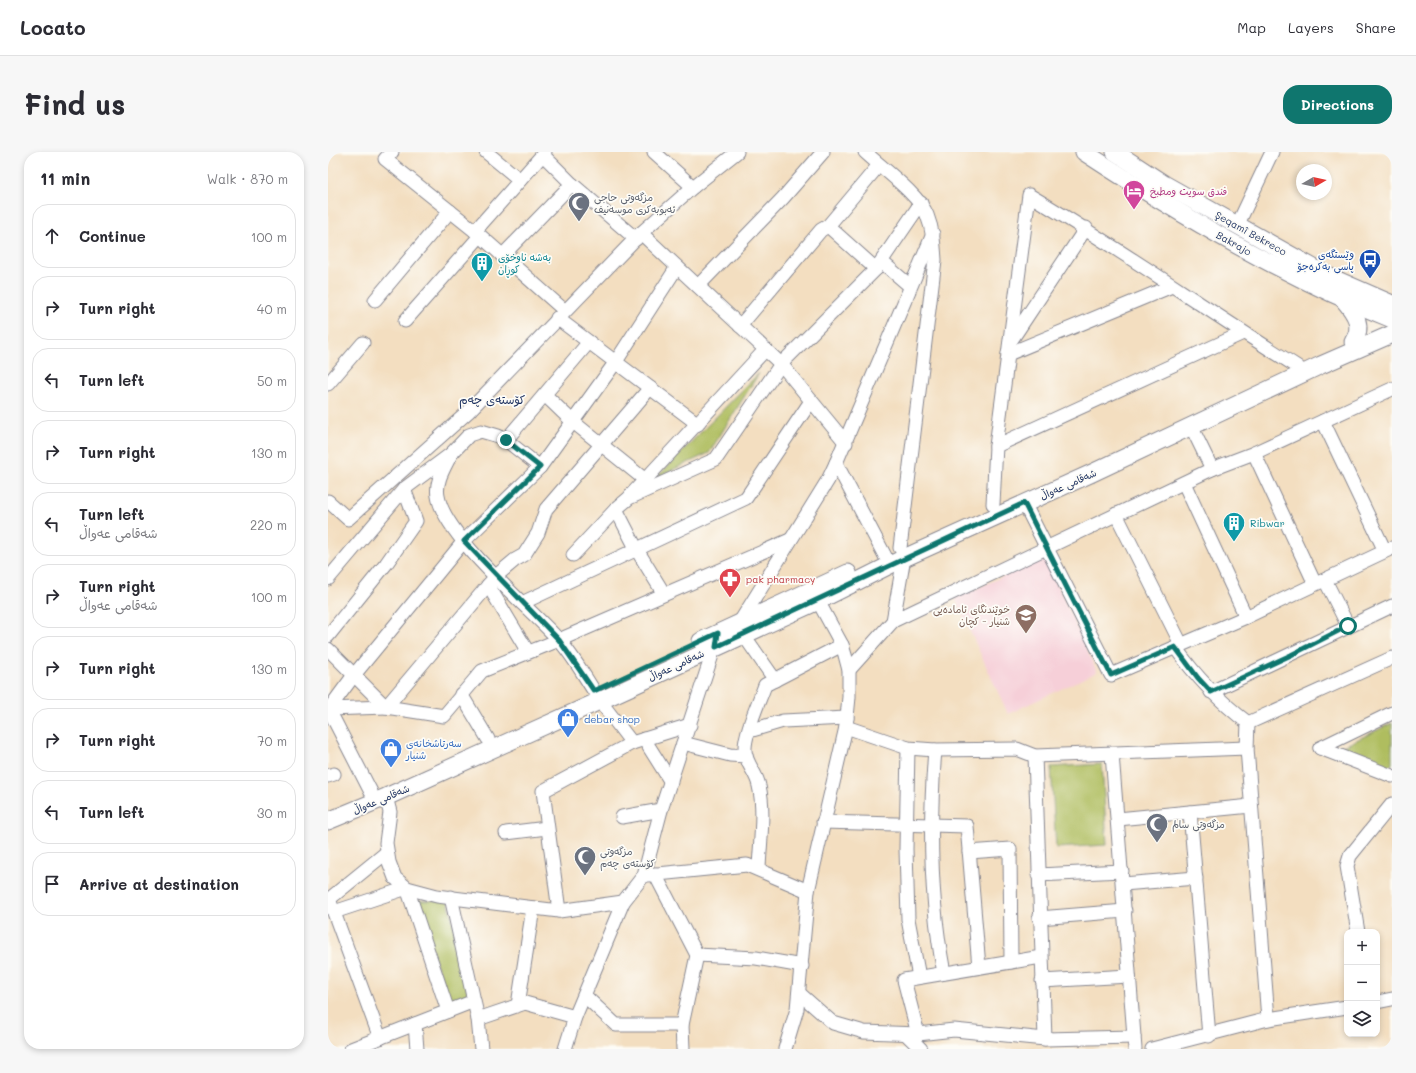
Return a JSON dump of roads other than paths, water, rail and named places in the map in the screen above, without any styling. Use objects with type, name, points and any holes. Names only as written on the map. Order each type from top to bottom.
[{"type":"main road","name":"Bakrajo","points":[[1084,152],[1158,200],[1268,262],[1344,300],[1385,304]]},
{"type":"main road","name":"Şeqamî Bekreco","points":[[1126,155],[1164,184],[1237,226],[1328,276],[1385,304]]},
{"type":"main road","points":[[1344,300],[1354,313],[1358,322],[1359,332],[1353,342]]},
{"type":"main road","name":"شەقامی عەواڵ","points":[[741,628],[818,601],[902,553],[993,504],[1086,465],[1392,325]]},
{"type":"main road","name":"شەقامی عەواڵ","points":[[328,810],[379,795],[717,640],[884,556],[902,553],[1024,503],[1392,334]]},
{"type":"main road","name":"شەقامی عەواڵ","points":[[328,821],[488,739],[597,696]]},
{"type":"street","points":[[392,152],[385,159],[478,234],[589,342],[698,424]]},
{"type":"street","points":[[486,152],[520,180]]},
{"type":"street","points":[[654,152],[693,187]]},
{"type":"street","points":[[698,286],[783,198],[823,152]]},
{"type":"street","points":[[865,152],[921,203],[927,215],[933,234],[935,260],[893,621]]},
{"type":"street","points":[[1237,226],[1272,152]]},
{"type":"street","points":[[405,321],[478,234],[520,180],[544,153],[572,184],[677,267],[781,364],[846,443]]},
{"type":"street","points":[[328,501],[348,519],[468,412],[638,236],[732,154]]},
{"type":"street","points":[[740,326],[821,230],[828,226],[878,165]]},
{"type":"street","points":[[502,256],[572,184]]},
{"type":"street","points":[[993,504],[996,446],[1029,195],[1086,228],[1172,286],[1298,367]]},
{"type":"street","points":[[629,498],[716,459],[781,364],[879,265],[921,203]]},
{"type":"street","points":[[375,300],[450,211]]},
{"type":"street","points":[[828,226],[879,265],[910,286]]},
{"type":"street","points":[[1009,348],[1086,228]]},
{"type":"street","points":[[775,680],[741,628],[790,540],[828,480],[846,443],[910,286],[933,234]]},
{"type":"street","points":[[328,709],[464,541],[540,467],[615,363],[677,267]]},
{"type":"street","points":[[1009,348],[1172,286]]},
{"type":"street","points":[[996,446],[1243,332]]},
{"type":"street","points":[[506,440],[589,342]]},
{"type":"street","points":[[328,384],[363,343]]},
{"type":"street","points":[[573,555],[616,509],[629,498],[644,479],[698,424],[765,350]]},
{"type":"street","points":[[386,707],[492,580],[515,560],[524,555],[538,533],[546,509],[650,388]]},
{"type":"street","points":[[849,670],[893,621],[1184,483],[1212,468],[1254,453],[1392,389]]},
{"type":"street","points":[[545,395],[572,421],[644,479]]},
{"type":"street","points":[[522,603],[746,498],[811,401]]},
{"type":"street","points":[[1024,503],[1045,548],[1111,675],[1246,617],[1389,550],[1323,421]]},
{"type":"street","points":[[1191,426],[1212,468]]},
{"type":"street","points":[[328,579],[404,489],[451,454],[469,435],[476,432],[488,432],[506,440],[540,467]]},
{"type":"street","points":[[1254,453],[1320,582],[1348,626]]},
{"type":"street","points":[[451,454],[439,480],[438,498],[447,521],[464,541],[492,580],[528,652]]},
{"type":"street","points":[[836,463],[884,556]]},
{"type":"street","points":[[1184,483],[1246,617]]},
{"type":"street","points":[[328,636],[386,564],[416,521],[404,489]]},
{"type":"street","points":[[616,509],[637,550],[664,594]]},
{"type":"street","points":[[1116,514],[1178,646],[1198,678],[1211,692],[1248,723]]},
{"type":"street","points":[[328,709],[386,707],[444,716],[482,671],[559,640],[790,540]]},
{"type":"street","points":[[492,580],[522,603],[559,640],[597,696],[638,741],[671,782]]},
{"type":"street","points":[[785,1049],[795,1021],[802,966],[808,890],[847,722],[849,670],[842,645],[818,601]]},
{"type":"street","points":[[1211,692],[1392,606]]},
{"type":"street","points":[[565,1049],[575,1017],[623,902],[650,875],[661,810],[717,640]]},
{"type":"street","points":[[759,868],[761,794],[758,781],[746,756],[745,745],[765,686],[842,645]]},
{"type":"street","points":[[328,649],[386,707]]},
{"type":"street","points":[[1248,723],[1392,658]]},
{"type":"street","points":[[462,694],[488,739]]},
{"type":"street","points":[[328,709],[390,812],[386,843],[387,852],[396,878],[407,888],[448,1011]]},
{"type":"street","points":[[1392,713],[1320,748],[1392,776]]},
{"type":"street","points":[[749,731],[783,721],[847,722],[908,748],[935,750],[1017,749],[1035,756],[1247,748]]},
{"type":"street","points":[[1248,723],[1247,748],[1268,1019]]},
{"type":"street","points":[[559,910],[543,791],[638,741],[690,725]]},
{"type":"street","points":[[683,743],[730,755],[746,756]]},
{"type":"street","points":[[908,748],[908,824],[906,849],[908,919],[919,977]]},
{"type":"street","points":[[935,750],[931,804],[937,928],[944,973]]},
{"type":"street","points":[[799,993],[833,1023],[844,1028],[864,1032],[912,1034],[954,1030],[1106,1044],[1134,1043],[1112,754]]},
{"type":"street","points":[[1035,756],[1044,1039]]},
{"type":"street","points":[[1358,929],[1347,866],[1350,856],[1392,804]]},
{"type":"street","points":[[1118,819],[1251,806]]},
{"type":"street","points":[[622,817],[661,810]]},
{"type":"street","points":[[1190,812],[1209,1036]]},
{"type":"street","points":[[823,822],[967,826],[979,967]]},
{"type":"street","points":[[506,833],[547,828]]},
{"type":"street","points":[[969,852],[1010,849],[1011,962]]},
{"type":"street","points":[[380,1038],[329,899],[387,852]]},
{"type":"street","points":[[650,875],[747,864],[808,890]]},
{"type":"street","points":[[1038,875],[1122,870]]},
{"type":"street","points":[[650,875],[696,955],[682,1025],[683,1049]]},
{"type":"street","points":[[1123,884],[1196,878]]},
{"type":"street","points":[[334,912],[407,888],[451,897],[559,910],[623,902]]},
{"type":"street","points":[[451,897],[478,1019],[481,1049]]},
{"type":"street","points":[[518,1005],[533,908]]},
{"type":"street","points":[[1039,918],[1125,911]]},
{"type":"street","points":[[696,955],[756,958],[802,966]]},
{"type":"street","points":[[921,1049],[912,1034],[904,980],[1041,957]]},
{"type":"street","points":[[1042,981],[1129,976]]},
{"type":"street","points":[[585,996],[616,1025],[682,1025]]},
{"type":"street","points":[[1380,1002],[1392,1000]]},
{"type":"street","points":[[351,1049],[474,1001]]},
{"type":"street","points":[[478,1019],[525,1003],[575,1017]]},
{"type":"street","points":[[1152,1049],[1209,1036],[1268,1019],[1344,1006]]},
{"type":"street","points":[[415,1024],[417,1049]]},
{"type":"place","name":"فندق سويت ومطبخ","points":[[1134,210]]},
{"type":"place","name":"مزگەوتی حاجی ئەبوبەکری موسەنیف","points":[[579,222]]},
{"type":"place","name":"وێستگەی پاسی بەکرەجۆ","points":[[1370,280]]},
{"type":"place","name":"بەشە ناوخۆی کوڕان","points":[[482,282]]},
{"type":"place","name":"Ribwar","points":[[1234,542]]},
{"type":"place","name":"pak pharmacy","points":[[730,598]]},
{"type":"place","name":"خوێندنگای ئامادەیی شنیار - کچان","points":[[1026,634]]},
{"type":"place","name":"debar shop","points":[[568,738]]},
{"type":"place","name":"سەرتاشخانەی شنیار","points":[[391,768]]},
{"type":"place","name":"مزگەوتی سالم","points":[[1157,844]]},
{"type":"place","name":"مزگه‌وتی کۆستەی چەم","points":[[585,876]]},
{"type":"district","name":"کۆستەی چەم","points":[[492,399]]}]
